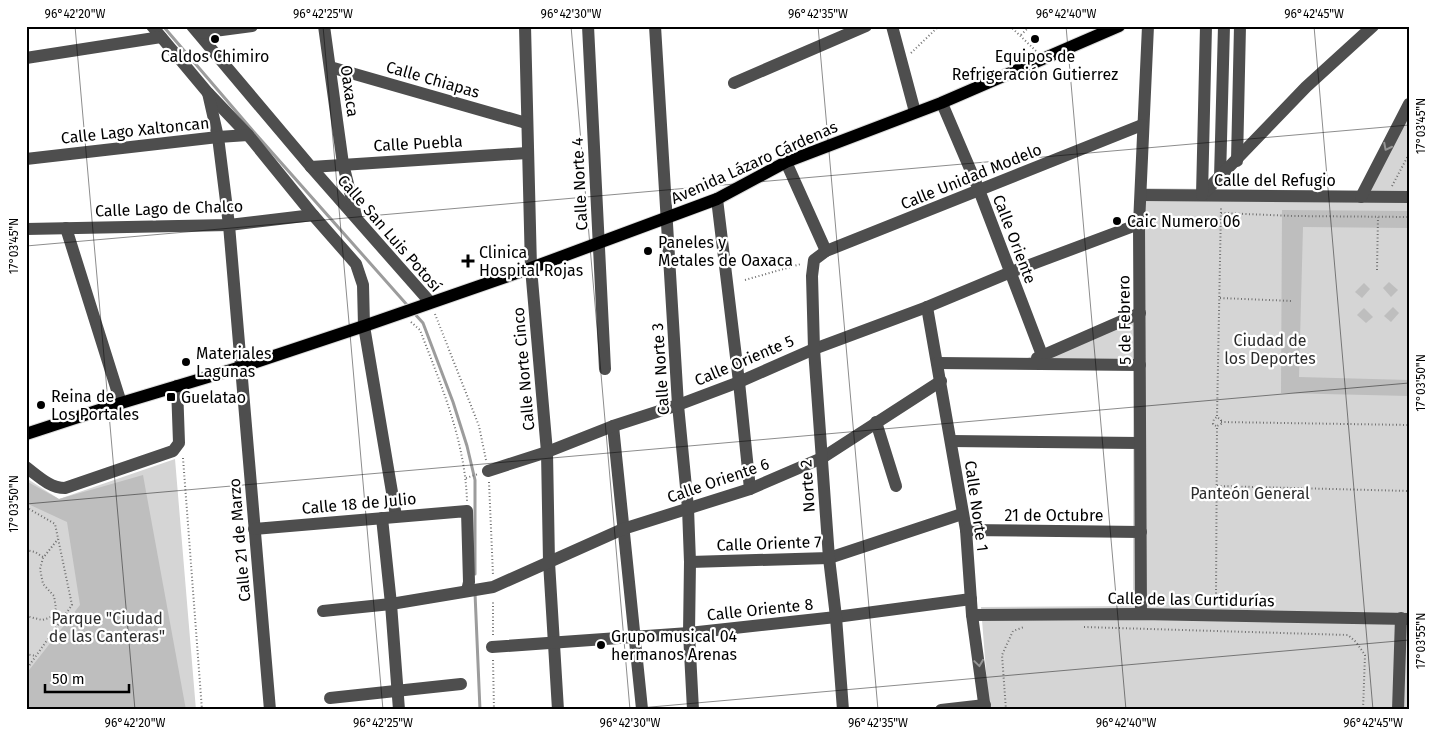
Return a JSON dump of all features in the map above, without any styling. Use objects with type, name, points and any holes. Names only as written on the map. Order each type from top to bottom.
[{"type":"main road","name":"Avenida Lázaro Cárdenas","points":[[26,434],[241,367],[364,326],[531,268],[717,199],[786,162],[950,99],[1119,26]]},
{"type":"street","points":[[152,26],[208,93],[248,135],[313,215],[356,264],[363,285],[364,326],[396,516]]},
{"type":"street","points":[[198,30],[252,26]]},
{"type":"street","name":"Oaxaca","points":[[324,26],[343,164],[357,218]]},
{"type":"street","name":"Calle Norte Cinco","points":[[525,26],[531,268],[546,452],[549,562],[558,710]]},
{"type":"street","name":"Calle Norte 4","points":[[588,26],[605,369]]},
{"type":"street","name":"Calle Norte 3","points":[[655,26],[678,405],[688,508],[690,562],[689,633],[693,710]]},
{"type":"street","points":[[734,83],[866,26]]},
{"type":"street","points":[[892,26],[915,112]]},
{"type":"street","name":"5 de Febrero","points":[[1141,614],[1139,224],[1148,26]]},
{"type":"street","points":[[1202,195],[1206,26]]},
{"type":"street","points":[[1220,178],[1224,26]]},
{"type":"street","points":[[1237,161],[1240,26]]},
{"type":"street","points":[[1202,195],[1237,161],[1306,87],[1374,26]]},
{"type":"street","name":"Calle San Luis Potosí","points":[[198,30],[311,167],[430,302]]},
{"type":"street","points":[[26,58],[161,37]]},
{"type":"street","name":"Calle Chiapas","points":[[330,67],[526,123]]},
{"type":"street","name":"Calle 21 de Marzo","points":[[208,93],[218,137],[229,225],[270,710]]},
{"type":"street","points":[[1361,196],[1409,104]]},
{"type":"street","name":"Calle Oriente","points":[[944,108],[979,190],[1042,355]]},
{"type":"street","name":"Calle Unidad Modelo","points":[[814,260],[826,251],[1142,125]]},
{"type":"street","name":"Calle Lago Xaltoncan","points":[[26,159],[248,135]]},
{"type":"street","name":"Calle Puebla","points":[[311,167],[527,153]]},
{"type":"street","points":[[786,162],[826,251]]},
{"type":"street","name":"Calle del Refugio","points":[[1141,195],[1409,197]]},
{"type":"street","points":[[717,199],[750,489]]},
{"type":"street","name":"Calle Lago de Chalco","points":[[26,229],[229,225],[313,215]]},
{"type":"street","name":"Calle Oriente 5","points":[[488,471],[739,382],[814,349],[1139,224]]},
{"type":"street","points":[[66,228],[121,403]]},
{"type":"street","name":"Norte 2","points":[[814,260],[812,276],[814,349],[829,558],[836,617],[843,710]]},
{"type":"street","name":"Calle Norte 1","points":[[927,307],[966,530],[972,615],[985,707]]},
{"type":"street","points":[[1026,363],[1140,313]]},
{"type":"street","points":[[937,363],[1140,365]]},
{"type":"street","name":"Calle Oriente 6","points":[[323,612],[392,604],[468,590],[490,588],[623,529],[750,489],[822,458],[941,381]]},
{"type":"street","points":[[26,467],[51,485],[57,488],[65,488],[173,451],[178,443],[177,386]]},
{"type":"street","points":[[876,422],[896,486]]},
{"type":"street","points":[[613,426],[642,709]]},
{"type":"street","points":[[951,441],[1140,443]]},
{"type":"street","points":[[467,511],[468,590]]},
{"type":"street","name":"Calle 18 de Julio","points":[[254,528],[467,511]]},
{"type":"street","name":"Calle Oriente 7","points":[[690,562],[829,558],[962,514]]},
{"type":"street","points":[[382,518],[392,604],[399,710]]},
{"type":"street","name":"21 de Octubre","points":[[966,530],[1141,532]]},
{"type":"street","name":"Calle Oriente 8","points":[[492,647],[689,633],[836,617],[971,599]]},
{"type":"street","name":"Calle de las Curtidurías","points":[[972,615],[1141,614],[1405,618]]},
{"type":"street","points":[[1398,710],[1405,618]]},
{"type":"street","points":[[330,698],[461,684]]},
{"type":"street","points":[[941,710],[985,707]]},
{"type":"path","points":[[902,62],[939,26]]},
{"type":"path","points":[[1010,26],[1043,58]]},
{"type":"path","points":[[1021,35],[1030,26]]},
{"type":"path","points":[[1387,197],[1409,154]]},
{"type":"path","points":[[1221,195],[1218,417],[1221,422]]},
{"type":"path","points":[[1221,212],[1409,217]]},
{"type":"path","points":[[1377,270],[1378,217]]},
{"type":"path","points":[[746,280],[814,260]]},
{"type":"path","points":[[1220,298],[1292,301]]},
{"type":"path","name":"Calle San Luis Potosí","points":[[430,302],[479,426],[488,471],[494,710]]},
{"type":"path","points":[[406,310],[420,330],[448,402],[466,478],[467,511]]},
{"type":"path","points":[[1216,596],[1217,426],[1213,424],[1214,419],[1218,417]]},
{"type":"path","points":[[1217,426],[1221,422],[1409,425]]},
{"type":"path","points":[[183,454],[202,710]]},
{"type":"path","points":[[1217,486],[1409,491]]},
{"type":"path","points":[[26,507],[55,524],[72,605],[26,670]]},
{"type":"path","points":[[26,616],[42,620],[54,614],[56,608],[54,596],[43,584],[40,577],[40,569],[43,557],[58,539]]},
{"type":"path","points":[[26,550],[35,552],[43,557]]},
{"type":"path","points":[[1006,710],[1002,655],[1012,631],[1028,626]]},
{"type":"path","points":[[1083,627],[1348,636],[1356,642],[1364,655],[1363,710]]},
{"type":"path","points":[[26,654],[36,656]]},
{"type":"green space","name":"Ciudad de los Deportes","points":[[1409,100],[1409,637],[1407,710],[989,710],[981,607],[1133,606],[1133,370],[1021,361],[1136,309],[1137,188],[1360,191]]},
{"type":"green space","name":"Parque \"Ciudad de las Canteras\"","points":[[175,459],[196,710],[26,710],[26,478],[59,499]]},
{"type":"building","points":[[1282,210],[1409,211],[1409,228],[1303,227],[1299,377],[1409,380],[1409,396],[1281,393]]},
{"type":"building","points":[[1389,282],[1398,290],[1391,297],[1383,288]]},
{"type":"building","points":[[1364,283],[1370,289],[1362,298],[1355,292]]},
{"type":"building","points":[[1393,307],[1399,313],[1391,322],[1384,316]]},
{"type":"building","points":[[1364,308],[1373,317],[1366,323],[1357,315]]},
{"type":"building","name":"Parque \"Ciudad de las Canteras\"","points":[[143,475],[186,710],[26,710],[26,674],[80,605],[67,522],[26,503],[26,481],[59,499]]},
{"type":"waterway","points":[[163,26],[408,306]]},
{"type":"waterway","points":[[414,313],[423,323],[453,402],[467,446],[475,480],[475,574]]},
{"type":"waterway","points":[[475,593],[480,710]]},
{"type":"place","name":"Caldos Chimiro","points":[[215,39]]},
{"type":"place","name":"Equipos de Refrigeración Gutierrez","points":[[1035,39]]},
{"type":"place","name":"Caic Numero 06","points":[[1117,221]]},
{"type":"place","name":"Paneles y Metales de Oaxaca","points":[[648,251]]},
{"type":"place","name":"Clinica Hospital Rojas","points":[[468,261]]},
{"type":"place","name":"Materiales Lagunas","points":[[186,362]]},
{"type":"place","name":"Guelatao","points":[[171,397]]},
{"type":"place","name":"Reina de Los Portales","points":[[41,405]]},
{"type":"place","name":"Grupo musical 04 hermanos Arenas","points":[[601,645]]},
{"type":"park label","name":"Panteón General","points":[[1250,493]]}]
